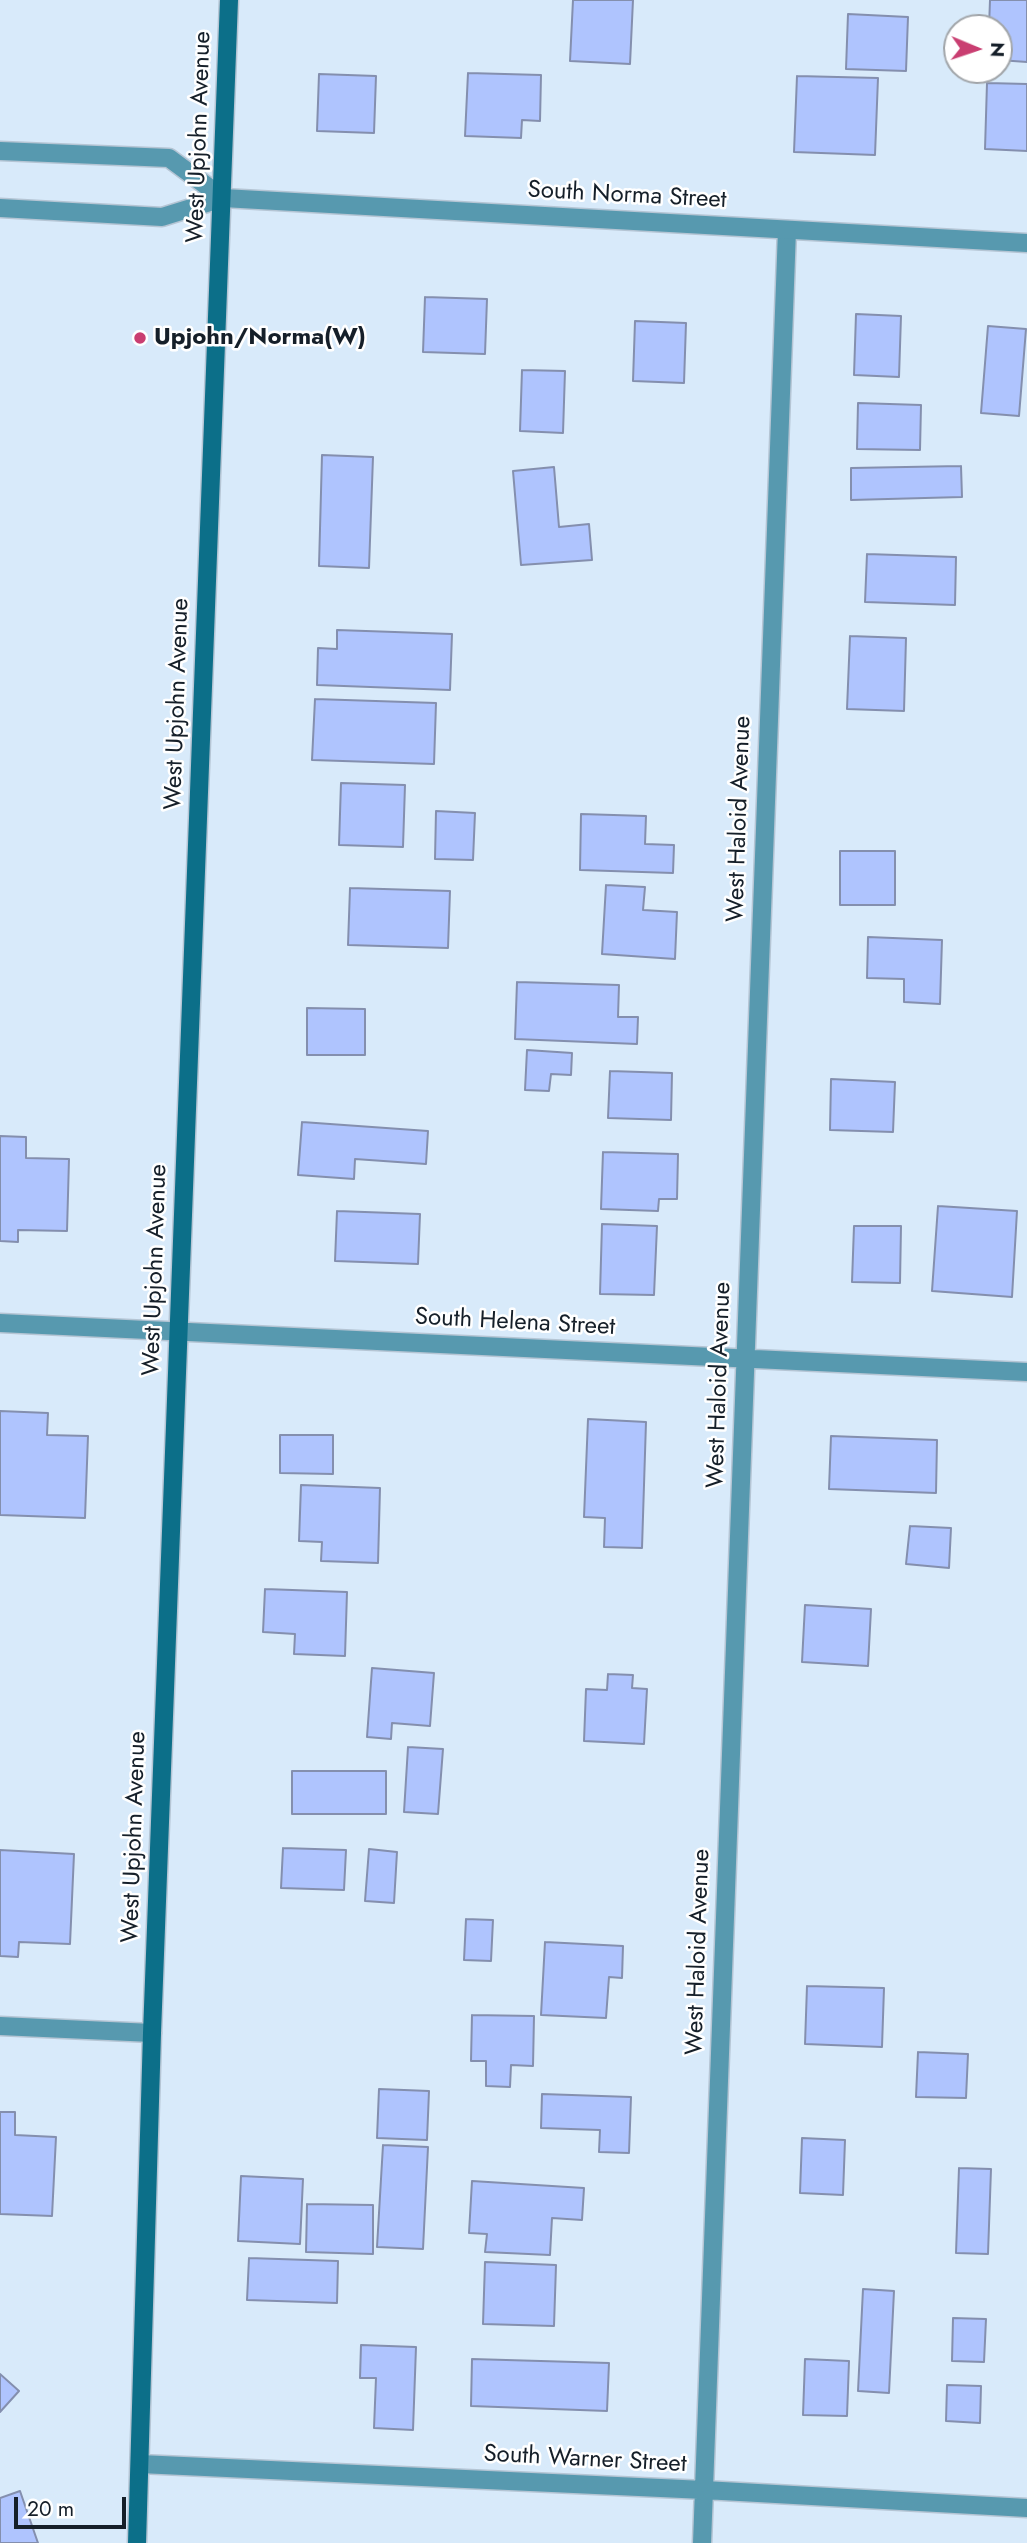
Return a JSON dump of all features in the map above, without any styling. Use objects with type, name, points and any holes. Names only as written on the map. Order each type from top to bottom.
[{"type":"main road","name":"West Upjohn Avenue","points":[[137,2543],[152,2033],[229,0]]},
{"type":"street","points":[[0,151],[169,158],[223,198]]},
{"type":"street","name":"South Norma Street","points":[[0,208],[162,217],[223,198],[1027,243]]},
{"type":"street","name":"West Haloid Avenue","points":[[702,2543],[787,229]]},
{"type":"street","name":"South Helena Street","points":[[0,1322],[178,1333],[1027,1372]]},
{"type":"street","points":[[0,2026],[152,2033]]},
{"type":"street","name":"South Warner Street","points":[[140,2464],[1027,2508]]},
{"type":"building","points":[[573,0],[633,0],[630,64],[570,61]]},
{"type":"building","points":[[990,0],[1027,0],[1027,62],[1013,61],[1013,14],[990,14]]},
{"type":"building","points":[[848,14],[908,17],[906,71],[846,69]]},
{"type":"building","points":[[468,73],[541,75],[540,121],[522,120],[521,138],[465,136]]},
{"type":"building","points":[[319,74],[376,76],[374,133],[317,131]]},
{"type":"building","points":[[797,76],[878,78],[875,155],[794,152]]},
{"type":"building","points":[[987,84],[1027,84],[1027,151],[985,149]]},
{"type":"building","points":[[425,297],[487,299],[485,354],[423,352]]},
{"type":"building","points":[[856,314],[901,316],[899,377],[854,375]]},
{"type":"building","points":[[635,321],[686,323],[684,383],[633,381]]},
{"type":"building","points":[[988,326],[1026,329],[1019,416],[981,413]]},
{"type":"building","points":[[522,370],[565,371],[563,433],[520,431]]},
{"type":"building","points":[[858,403],[921,405],[920,450],[857,449]]},
{"type":"building","points":[[322,455],[373,457],[369,568],[319,566]]},
{"type":"building","points":[[961,466],[962,497],[851,500],[851,468]]},
{"type":"building","points":[[554,467],[559,527],[589,524],[592,560],[521,565],[513,471]]},
{"type":"building","points":[[867,554],[956,557],[955,605],[865,602]]},
{"type":"building","points":[[337,630],[452,634],[450,690],[317,685],[318,648],[337,649]]},
{"type":"building","points":[[850,636],[906,638],[904,711],[847,709]]},
{"type":"building","points":[[315,699],[436,703],[434,764],[312,760]]},
{"type":"building","points":[[341,783],[405,785],[403,847],[339,845]]},
{"type":"building","points":[[436,811],[475,813],[473,860],[435,859]]},
{"type":"building","points":[[581,814],[646,816],[645,844],[674,845],[673,873],[580,870]]},
{"type":"building","points":[[840,851],[895,851],[895,905],[840,905]]},
{"type":"building","points":[[606,885],[645,887],[643,910],[677,912],[675,959],[602,954]]},
{"type":"building","points":[[350,888],[450,891],[448,948],[348,945]]},
{"type":"building","points":[[868,937],[942,940],[940,1004],[904,1002],[904,979],[867,978]]},
{"type":"building","points":[[517,982],[619,985],[618,1017],[638,1017],[637,1044],[515,1039]]},
{"type":"building","points":[[307,1008],[365,1009],[365,1055],[307,1055]]},
{"type":"building","points":[[527,1050],[572,1053],[571,1075],[551,1074],[549,1091],[525,1090]]},
{"type":"building","points":[[610,1071],[672,1073],[671,1120],[608,1118]]},
{"type":"building","points":[[831,1079],[895,1082],[893,1132],[830,1130]]},
{"type":"building","points":[[302,1122],[428,1131],[426,1164],[355,1159],[354,1179],[298,1175]]},
{"type":"building","points":[[0,1136],[26,1137],[26,1158],[69,1159],[67,1231],[18,1230],[18,1242],[0,1241]]},
{"type":"building","points":[[603,1152],[678,1154],[677,1199],[659,1199],[658,1211],[601,1209]]},
{"type":"building","points":[[938,1206],[1017,1211],[1012,1297],[932,1291]]},
{"type":"building","points":[[337,1211],[420,1214],[418,1264],[335,1261]]},
{"type":"building","points":[[602,1224],[657,1226],[654,1295],[600,1294]]},
{"type":"building","points":[[854,1226],[901,1226],[900,1283],[852,1282]]},
{"type":"building","points":[[0,1411],[48,1413],[47,1435],[88,1436],[85,1518],[0,1515]]},
{"type":"building","points":[[588,1419],[646,1422],[642,1548],[604,1547],[605,1518],[584,1517]]},
{"type":"building","points":[[280,1435],[333,1435],[333,1474],[280,1473]]},
{"type":"building","points":[[831,1436],[937,1440],[936,1493],[829,1489]]},
{"type":"building","points":[[301,1485],[380,1488],[378,1563],[321,1561],[322,1542],[299,1541]]},
{"type":"building","points":[[910,1526],[951,1528],[949,1568],[906,1564]]},
{"type":"building","points":[[265,1589],[347,1592],[345,1656],[294,1654],[295,1634],[263,1632]]},
{"type":"building","points":[[805,1605],[871,1609],[868,1666],[802,1662]]},
{"type":"building","points":[[372,1668],[434,1673],[430,1726],[392,1723],[391,1739],[367,1737]]},
{"type":"building","points":[[608,1674],[633,1675],[632,1688],[647,1689],[644,1744],[584,1741],[586,1689],[607,1690]]},
{"type":"building","points":[[408,1747],[443,1749],[438,1814],[404,1812]]},
{"type":"building","points":[[292,1771],[386,1771],[386,1814],[292,1814]]},
{"type":"building","points":[[283,1848],[346,1850],[344,1890],[281,1888]]},
{"type":"building","points":[[369,1849],[397,1852],[394,1903],[365,1901]]},
{"type":"building","points":[[0,1850],[74,1854],[70,1944],[19,1942],[18,1957],[0,1956]]},
{"type":"building","points":[[466,1919],[493,1920],[491,1961],[464,1960]]},
{"type":"building","points":[[545,1942],[623,1946],[622,1978],[609,1977],[606,2018],[541,2015]]},
{"type":"building","points":[[807,1986],[884,1988],[882,2047],[805,2044]]},
{"type":"building","points":[[472,2015],[534,2016],[533,2066],[511,2065],[510,2087],[486,2086],[486,2061],[471,2061]]},
{"type":"building","points":[[918,2052],[968,2054],[966,2098],[916,2097]]},
{"type":"building","points":[[379,2089],[429,2091],[427,2140],[377,2138]]},
{"type":"building","points":[[542,2094],[631,2097],[629,2153],[599,2152],[600,2130],[541,2128]]},
{"type":"building","points":[[0,2112],[15,2112],[15,2135],[56,2137],[52,2216],[0,2214]]},
{"type":"building","points":[[802,2138],[845,2140],[843,2195],[800,2193]]},
{"type":"building","points":[[383,2145],[428,2147],[423,2249],[377,2247]]},
{"type":"building","points":[[959,2168],[991,2169],[988,2254],[956,2253]]},
{"type":"building","points":[[241,2176],[303,2179],[300,2244],[238,2241]]},
{"type":"building","points":[[472,2181],[584,2188],[582,2220],[552,2218],[550,2255],[485,2252],[487,2234],[469,2233]]},
{"type":"building","points":[[307,2204],[373,2205],[373,2254],[306,2252]]},
{"type":"building","points":[[249,2258],[338,2261],[337,2303],[247,2300]]},
{"type":"building","points":[[485,2262],[556,2265],[554,2326],[483,2324]]},
{"type":"building","points":[[863,2289],[894,2291],[889,2393],[858,2391]]},
{"type":"building","points":[[953,2318],[986,2319],[984,2362],[952,2361]]},
{"type":"building","points":[[361,2345],[416,2347],[413,2430],[374,2428],[376,2378],[360,2378]]},
{"type":"building","points":[[472,2359],[609,2363],[607,2411],[471,2406]]},
{"type":"building","points":[[805,2359],[849,2361],[847,2416],[803,2415]]},
{"type":"building","points":[[0,2374],[19,2391],[0,2412]]},
{"type":"building","points":[[947,2385],[981,2386],[980,2423],[946,2421]]},
{"type":"building","points":[[20,2491],[38,2543],[0,2543],[0,2498]]},
{"type":"place","name":"Upjohn/Norma(W)","points":[[140,338]]}]
